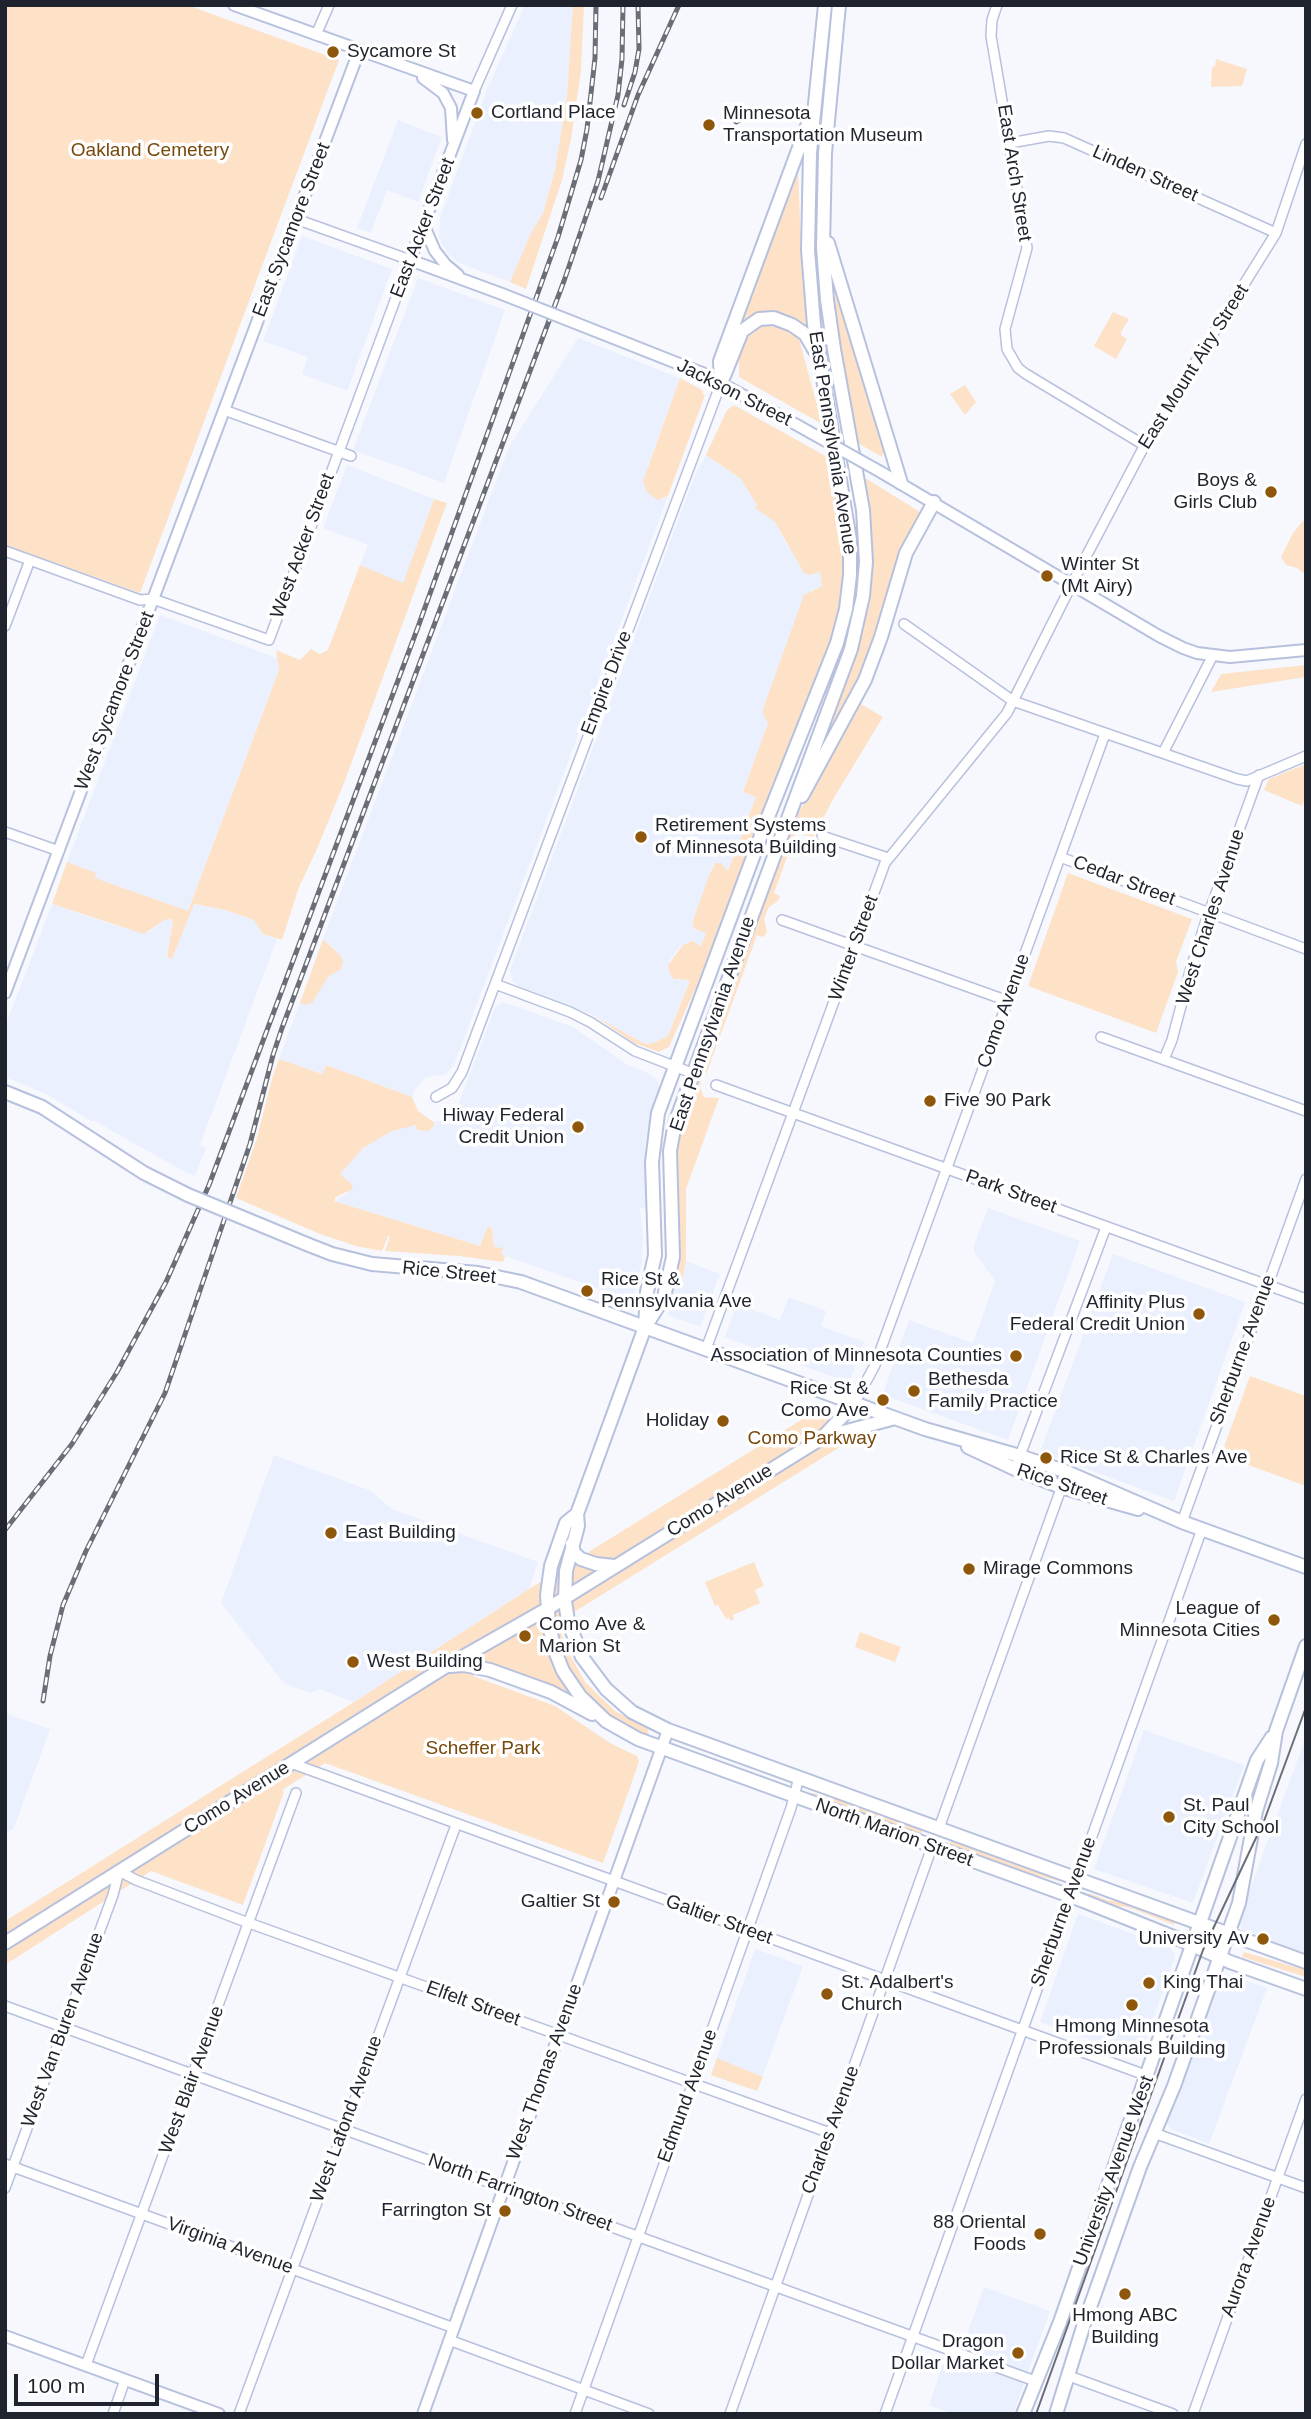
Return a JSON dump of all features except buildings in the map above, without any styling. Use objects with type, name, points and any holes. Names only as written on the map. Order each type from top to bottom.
[{"type":"main road","name":"East Pennsylvania Avenue","points":[[645,1327],[655,1242],[653,1143],[658,1113],[766,822],[837,643],[846,609],[850,540],[812,313],[808,250],[814,103],[825,5]]},
{"type":"main road","name":"East Pennsylvania Avenue","points":[[645,1327],[664,1297],[670,1273],[674,1242],[670,1151],[675,1123],[851,649],[860,614],[866,571],[863,510],[827,300],[823,226],[825,153],[839,5]]},
{"type":"main road","points":[[721,383],[720,361],[802,143],[814,103]]},
{"type":"main road","points":[[823,226],[901,484]]},
{"type":"main road","points":[[721,383],[742,331],[759,319],[781,320],[805,334],[820,367]]},
{"type":"main road","points":[[781,833],[864,680],[881,637],[906,553],[934,502]]},
{"type":"main road","name":"Rice Street","points":[[5,1092],[42,1107],[144,1173],[188,1195],[332,1254],[372,1264],[495,1276],[552,1293],[853,1404],[1067,1472],[1182,1522]]},
{"type":"main road","points":[[577,1514],[645,1327]]},
{"type":"main road","name":"Como Avenue","points":[[5,1943],[445,1667],[547,1609],[822,1438],[853,1404]]},
{"type":"main road","points":[[822,1438],[895,1418]]},
{"type":"main road","name":"Rice Street","points":[[947,1436],[1014,1469],[1061,1487],[1182,1522],[1306,1567]]},
{"type":"main road","name":"North Marion Street","points":[[577,1514],[578,1526],[567,1564],[567,1615],[573,1637],[594,1675],[626,1708],[668,1730],[1306,1962]]},
{"type":"main road","name":"North Marion Street","points":[[577,1514],[566,1523],[553,1558],[547,1609],[551,1637],[563,1671],[580,1696],[606,1721],[638,1739],[1070,1896],[1192,1944],[1220,1958],[1306,1989]]},
{"type":"main road","points":[[572,1544],[574,1553],[581,1559],[615,1566]]},
{"type":"main road","name":"University Avenue West","points":[[1056,2414],[1084,2324],[1243,1889],[1256,1811],[1271,1763],[1276,1731],[1306,1646]]},
{"type":"main road","points":[[445,1667],[464,1665],[490,1670],[551,1692],[606,1721]]},
{"type":"main road","name":"University Avenue West","points":[[1023,2414],[1060,2322],[1258,1760],[1276,1731]]},
{"type":"street","points":[[234,5],[474,92]]},
{"type":"street","points":[[316,35],[329,5]]},
{"type":"street","name":"East Acker Street","points":[[337,452],[474,92],[512,5]]},
{"type":"street","name":"East Arch Street","points":[[997,5],[991,36],[1027,248],[1004,338],[1011,359],[1026,374],[1144,446]]},
{"type":"street","name":"East Sycamore Street","points":[[224,410],[359,51]]},
{"type":"street","points":[[412,70],[443,93],[451,108],[452,151]]},
{"type":"street","name":"Linden Street","points":[[1010,143],[1049,136],[1064,138],[1276,233]]},
{"type":"street","name":"East Mount Airy Street","points":[[1071,585],[1144,446],[1276,233],[1306,144]]},
{"type":"street","name":"Jackson Street","points":[[296,219],[502,293],[702,373],[934,502],[1170,643],[1197,653],[1213,655],[1248,656],[1306,650]]},
{"type":"street","points":[[424,226],[435,251],[446,265],[466,281]]},
{"type":"street","name":"Empire Drive","points":[[436,1097],[452,1088],[462,1072],[721,383]]},
{"type":"street","points":[[224,410],[351,456]]},
{"type":"street","name":"West Sycamore Street","points":[[5,993],[224,410]]},
{"type":"street","name":"West Acker Street","points":[[153,599],[269,640],[337,452]]},
{"type":"street","points":[[5,551],[140,600],[153,599]]},
{"type":"street","points":[[5,626],[30,560]]},
{"type":"street","name":"Winter Street","points":[[706,1349],[888,858],[1007,713],[1071,585]]},
{"type":"street","points":[[904,624],[1013,701],[1237,779],[1247,781],[1306,756]]},
{"type":"street","points":[[1163,753],[1213,655]]},
{"type":"street","name":"Como Avenue","points":[[853,1404],[875,1365],[1105,734]]},
{"type":"street","name":"West Charles Avenue","points":[[1164,1059],[1172,1041],[1191,968],[1209,914],[1259,775]]},
{"type":"street","points":[[5,832],[59,851]]},
{"type":"street","points":[[822,836],[888,858]]},
{"type":"street","name":"Cedar Street","points":[[1060,857],[1306,949]]},
{"type":"street","points":[[782,920],[1007,1002]]},
{"type":"street","points":[[495,984],[570,1012],[635,1051],[692,1073]]},
{"type":"street","points":[[1101,1037],[1306,1111]]},
{"type":"street","name":"Park Street","points":[[716,1085],[1306,1299]]},
{"type":"street","name":"Sherburne Avenue","points":[[1182,1522],[1306,1179]]},
{"type":"street","points":[[1014,1469],[1105,1227]]},
{"type":"street","points":[[939,1828],[1067,1472]]},
{"type":"street","name":"Sherburne Avenue","points":[[885,2414],[1202,1529]]},
{"type":"street","name":"West Thomas Avenue","points":[[422,2414],[668,1730]]},
{"type":"street","name":"Galtier Street","points":[[291,1763],[1148,2076]]},
{"type":"street","name":"Edmund Avenue","points":[[575,2414],[799,1777]]},
{"type":"street","name":"West Blair Avenue","points":[[86,2365],[296,1793]]},
{"type":"street","name":"West Lafond Avenue","points":[[239,2414],[456,1825]]},
{"type":"street","name":"Charles Avenue","points":[[730,2414],[932,1847]]},
{"type":"street","name":"Elfelt Street","points":[[119,1871],[249,1923],[830,2133]]},
{"type":"street","name":"West Van Buren Avenue","points":[[5,2188],[9,2166],[65,2026],[113,1895],[119,1871]]},
{"type":"street","name":"North Farrington Street","points":[[5,2006],[1035,2381]]},
{"type":"street","name":"Aurora Avenue","points":[[1193,2414],[1306,2099]]},
{"type":"street","points":[[1154,2133],[1306,2188]]},
{"type":"street","name":"Virginia Avenue","points":[[9,2166],[454,2328]]},
{"type":"street","points":[[5,2336],[219,2414]]},
{"type":"street","points":[[449,2340],[649,2414]]},
{"type":"street","points":[[1069,2376],[1173,2414]]},
{"type":"street","points":[[113,2414],[125,2380]]},
{"type":"shaded area","points":[[525,5],[573,5],[567,96],[555,170],[543,213],[531,233],[510,282],[459,263],[447,253],[439,237],[440,218],[488,87]]},
{"type":"shaded area","points":[[398,120],[442,137],[418,202],[387,190],[371,233],[357,228]]},
{"type":"shaded area","points":[[302,236],[392,269],[347,391],[302,374],[308,357],[263,341]]},
{"type":"shaded area","points":[[418,278],[505,310],[444,483],[353,450]]},
{"type":"shaded area","points":[[578,338],[680,378],[648,465],[662,500],[668,496],[454,1065],[446,1074],[426,1077],[415,1089],[412,1097],[326,1065],[322,1074],[279,1059],[300,1003],[305,1005],[328,977],[336,950],[323,939],[509,447]]},
{"type":"shaded area","points":[[706,455],[741,479],[757,505],[775,522],[786,543],[820,571],[822,587],[811,590],[763,714],[768,723],[743,792],[756,797],[728,872],[721,863],[713,866],[692,923],[706,933],[701,948],[681,946],[669,961],[677,980],[690,979],[668,1036],[645,1044],[593,1015],[519,986],[512,980],[510,970],[695,475]]},
{"type":"shaded area","points":[[347,465],[434,499],[403,584],[360,565],[368,545],[323,528]]},
{"type":"shaded area","points":[[160,615],[277,658],[279,670],[188,911],[94,878],[95,873],[67,862]]},
{"type":"shaded area","points":[[52,904],[113,925],[149,932],[169,919],[173,921],[167,956],[172,959],[193,904],[225,910],[255,920],[263,934],[277,939],[200,1145],[206,1148],[195,1176],[46,1094],[5,1077],[5,1027]]},
{"type":"shaded area","points":[[503,1002],[573,1027],[628,1065],[652,1075],[658,1081],[659,1088],[645,1146],[647,1213],[640,1208],[642,1263],[635,1292],[627,1299],[500,1254],[494,1247],[492,1229],[488,1227],[480,1246],[334,1201],[348,1193],[347,1179],[340,1174],[356,1154],[370,1143],[392,1131],[443,1121],[456,1110],[495,1008]]},
{"type":"shaded area","points":[[988,1208],[1080,1241],[1008,1440],[886,1396],[884,1391],[909,1320],[973,1343],[995,1281],[974,1252],[974,1245]]},
{"type":"shaded area","points":[[1113,1254],[1245,1302],[1174,1501],[1040,1452]]},
{"type":"shaded area","points":[[686,1261],[720,1274],[700,1327],[668,1315],[675,1280],[682,1282]]},
{"type":"shaded area","points":[[789,1297],[826,1311],[821,1326],[864,1342],[851,1378],[844,1381],[725,1337],[737,1304],[780,1320]]},
{"type":"shaded area","points":[[274,1455],[369,1490],[392,1509],[538,1562],[529,1589],[354,1702],[319,1689],[310,1693],[284,1683],[221,1603]]},
{"type":"shaded area","points":[[5,1713],[50,1729],[14,1828],[5,1834]]},
{"type":"shaded area","name":"St. Paul City School","points":[[1144,1730],[1244,1765],[1193,1903],[1094,1869]]},
{"type":"shaded area","points":[[1306,1737],[1306,1955],[1243,1931],[1238,1922]]},
{"type":"shaded area","points":[[1078,1914],[1169,1947],[1176,1954],[1140,2057],[1040,2022]]},
{"type":"shaded area","points":[[755,1949],[803,1966],[757,2091],[711,2075]]},
{"type":"shaded area","points":[[1227,1974],[1267,1988],[1209,2144],[1171,2129],[1166,2123],[1218,1980]]},
{"type":"shaded area","points":[[984,2287],[1050,2311],[1013,2414],[954,2414],[929,2405],[943,2364],[955,2367]]},
{"type":"green space","name":"Oakland Cemetery","points":[[5,5],[187,5],[339,60],[140,593],[5,545]]},
{"type":"green space","points":[[573,5],[584,5],[581,71],[571,139],[562,180],[526,289],[510,282],[531,233],[543,213],[555,170],[567,96]]},
{"type":"green space","points":[[1216,59],[1247,69],[1242,86],[1211,87],[1212,67],[1215,66]]},
{"type":"green space","points":[[798,168],[807,328],[791,317],[774,312],[738,327]]},
{"type":"green space","points":[[831,275],[884,448],[882,457],[856,442],[844,384]]},
{"type":"green space","points":[[1113,312],[1129,319],[1121,332],[1127,339],[1116,359],[1094,346]]},
{"type":"green space","points":[[771,323],[790,329],[799,339],[822,424],[739,377],[739,353],[748,334],[763,324]]},
{"type":"green space","points":[[680,378],[702,390],[705,395],[668,496],[658,500],[647,492],[643,481]]},
{"type":"green space","points":[[965,385],[976,402],[965,415],[950,394]]},
{"type":"green space","points":[[734,405],[829,458],[843,534],[842,592],[830,645],[701,976],[669,1047],[659,1052],[634,1043],[593,1015],[645,1044],[668,1036],[690,980],[674,979],[668,965],[683,945],[692,941],[701,946],[706,933],[695,929],[692,923],[710,873],[716,863],[721,863],[728,871],[756,797],[743,792],[768,723],[763,709],[804,595],[822,586],[820,572],[810,575],[804,573],[775,522],[755,508],[757,505],[741,479],[706,455],[727,410]]},
{"type":"green space","points":[[862,476],[920,512],[899,554],[861,673],[823,743],[858,644],[868,606],[871,536]]},
{"type":"green space","points":[[434,499],[447,503],[344,783],[299,887],[282,940],[263,934],[254,920],[225,910],[194,904],[172,959],[167,957],[173,921],[170,919],[164,920],[144,934],[52,904],[67,862],[96,873],[95,878],[188,911],[279,670],[276,650],[300,660],[311,649],[320,654],[328,650],[360,565],[403,583]]},
{"type":"green space","points":[[1303,521],[1306,522],[1306,575],[1297,568],[1286,565],[1281,557],[1293,533]]},
{"type":"green space","points":[[1306,665],[1306,677],[1211,692],[1221,674]]},
{"type":"green space","points":[[859,703],[883,717],[813,838],[796,832],[774,893],[780,896],[778,901],[769,907],[764,918],[767,933],[763,937],[757,935],[707,1072],[701,1079],[700,1087],[704,1097],[719,1098],[686,1189],[686,1260],[682,1282],[675,1280],[679,1234],[676,1160],[681,1121],[794,821]]},
{"type":"green space","points":[[1306,764],[1306,796],[1302,806],[1264,790],[1269,779]]},
{"type":"green space","points":[[1068,873],[1192,919],[1176,962],[1178,972],[1156,1033],[1028,986]]},
{"type":"green space","points":[[323,939],[341,956],[341,969],[328,977],[312,1003],[305,1005],[300,1003]]},
{"type":"green space","points":[[279,1059],[322,1074],[326,1065],[412,1097],[418,1111],[435,1123],[430,1131],[417,1130],[416,1125],[392,1131],[363,1148],[340,1174],[353,1185],[351,1190],[336,1197],[334,1201],[480,1246],[488,1226],[492,1229],[494,1247],[503,1248],[503,1262],[385,1251],[390,1237],[388,1236],[382,1251],[356,1246],[320,1234],[236,1198],[257,1138]]},
{"type":"green space","points":[[1250,1376],[1306,1396],[1306,1486],[1221,1455]]},
{"type":"green space","points":[[817,1410],[861,1434],[558,1622],[565,1646],[585,1682],[615,1711],[648,1729],[649,1735],[645,1736],[612,1718],[590,1699],[564,1660],[554,1624],[544,1631],[545,1640],[553,1664],[571,1698],[490,1666],[473,1676],[555,1706],[610,1743],[637,1756],[639,1762],[603,1863],[325,1763],[282,1790],[284,1792],[243,1905],[151,1871],[5,1965],[5,1921]]},
{"type":"green space","points":[[754,1562],[764,1586],[755,1590],[760,1603],[733,1615],[734,1619],[730,1621],[718,1605],[715,1606],[705,1582]]},
{"type":"green space","points":[[860,1632],[901,1647],[895,1662],[855,1647]]},
{"type":"green space","points":[[812,1793],[858,1804],[923,1829],[920,1837],[811,1796]]},
{"type":"green space","points":[[952,1840],[1060,1881],[1021,1872],[948,1846]]},
{"type":"green space","points":[[1089,1893],[1107,1900],[1128,1903],[1176,1921],[1174,1925],[1131,1908],[1108,1904],[1087,1896]]},
{"type":"green space","points":[[1244,1952],[1306,1970],[1306,1977],[1242,1957]]},
{"type":"green space","points":[[717,2058],[763,2077],[757,2091],[711,2075]]},
{"type":"tram line","points":[[1036,2414],[1203,1950],[1264,1821],[1306,1707]]},
{"type":"railway","points":[[5,1530],[72,1444],[117,1372],[166,1282],[209,1185],[418,627],[558,237],[581,160],[587,129],[595,58],[596,5]]},
{"type":"railway","points":[[43,1701],[50,1656],[63,1605],[86,1551],[165,1393],[250,1144],[282,1028],[564,281],[598,181],[618,95],[623,5]]},
{"type":"railway","points":[[624,105],[639,49],[638,5]]},
{"type":"railway","points":[[601,198],[638,95],[679,5]]},
{"type":"railway","points":[[736,122],[744,118]]},
{"type":"place","name":"Sycamore St","points":[[333,52]]},
{"type":"place","name":"Cortland Place","points":[[477,113]]},
{"type":"place","name":"Minnesota Transportation Museum","points":[[709,125]]},
{"type":"place","name":"Boys & Girls Club","points":[[1271,492]]},
{"type":"place","name":"Winter St (Mt Airy)","points":[[1047,576]]},
{"type":"place","name":"Retirement Systems of Minnesota Building","points":[[641,837]]},
{"type":"place","name":"Five 90 Park","points":[[930,1101]]},
{"type":"place","name":"Hiway Federal Credit Union","points":[[578,1127]]},
{"type":"place","name":"Rice St & Pennsylvania Ave","points":[[587,1291]]},
{"type":"place","name":"Affinity Plus Federal Credit Union","points":[[1199,1314]]},
{"type":"place","name":"Association of Minnesota Counties","points":[[1016,1356]]},
{"type":"place","name":"Bethesda Family Practice","points":[[914,1391]]},
{"type":"place","name":"Rice St & Como Ave","points":[[883,1400]]},
{"type":"place","name":"Holiday","points":[[723,1421]]},
{"type":"place","name":"Rice St & Charles Ave","points":[[1046,1458]]},
{"type":"place","name":"East Building","points":[[331,1533]]},
{"type":"place","name":"Mirage Commons","points":[[969,1569]]},
{"type":"place","name":"League of Minnesota Cities","points":[[1274,1620]]},
{"type":"place","name":"Como Ave & Marion St","points":[[525,1636]]},
{"type":"place","name":"West Building","points":[[353,1662]]},
{"type":"place","name":"St. Paul City School","points":[[1169,1817]]},
{"type":"place","name":"Galtier St","points":[[614,1902]]},
{"type":"place","name":"University Av","points":[[1263,1939]]},
{"type":"place","name":"King Thai","points":[[1149,1983]]},
{"type":"place","name":"St. Adalbert's Church","points":[[827,1994]]},
{"type":"place","name":"Hmong Minnesota Professionals Building","points":[[1132,2005]]},
{"type":"place","name":"Farrington St","points":[[505,2211]]},
{"type":"place","name":"88 Oriental Foods","points":[[1040,2234]]},
{"type":"place","name":"Hmong ABC Building","points":[[1125,2294]]},
{"type":"place","name":"Dragon Dollar Market","points":[[1018,2353]]},
{"type":"park label","name":"Como Parkway","points":[[812,1439]]},
{"type":"park label","name":"Scheffer Park","points":[[483,1749]]}]
